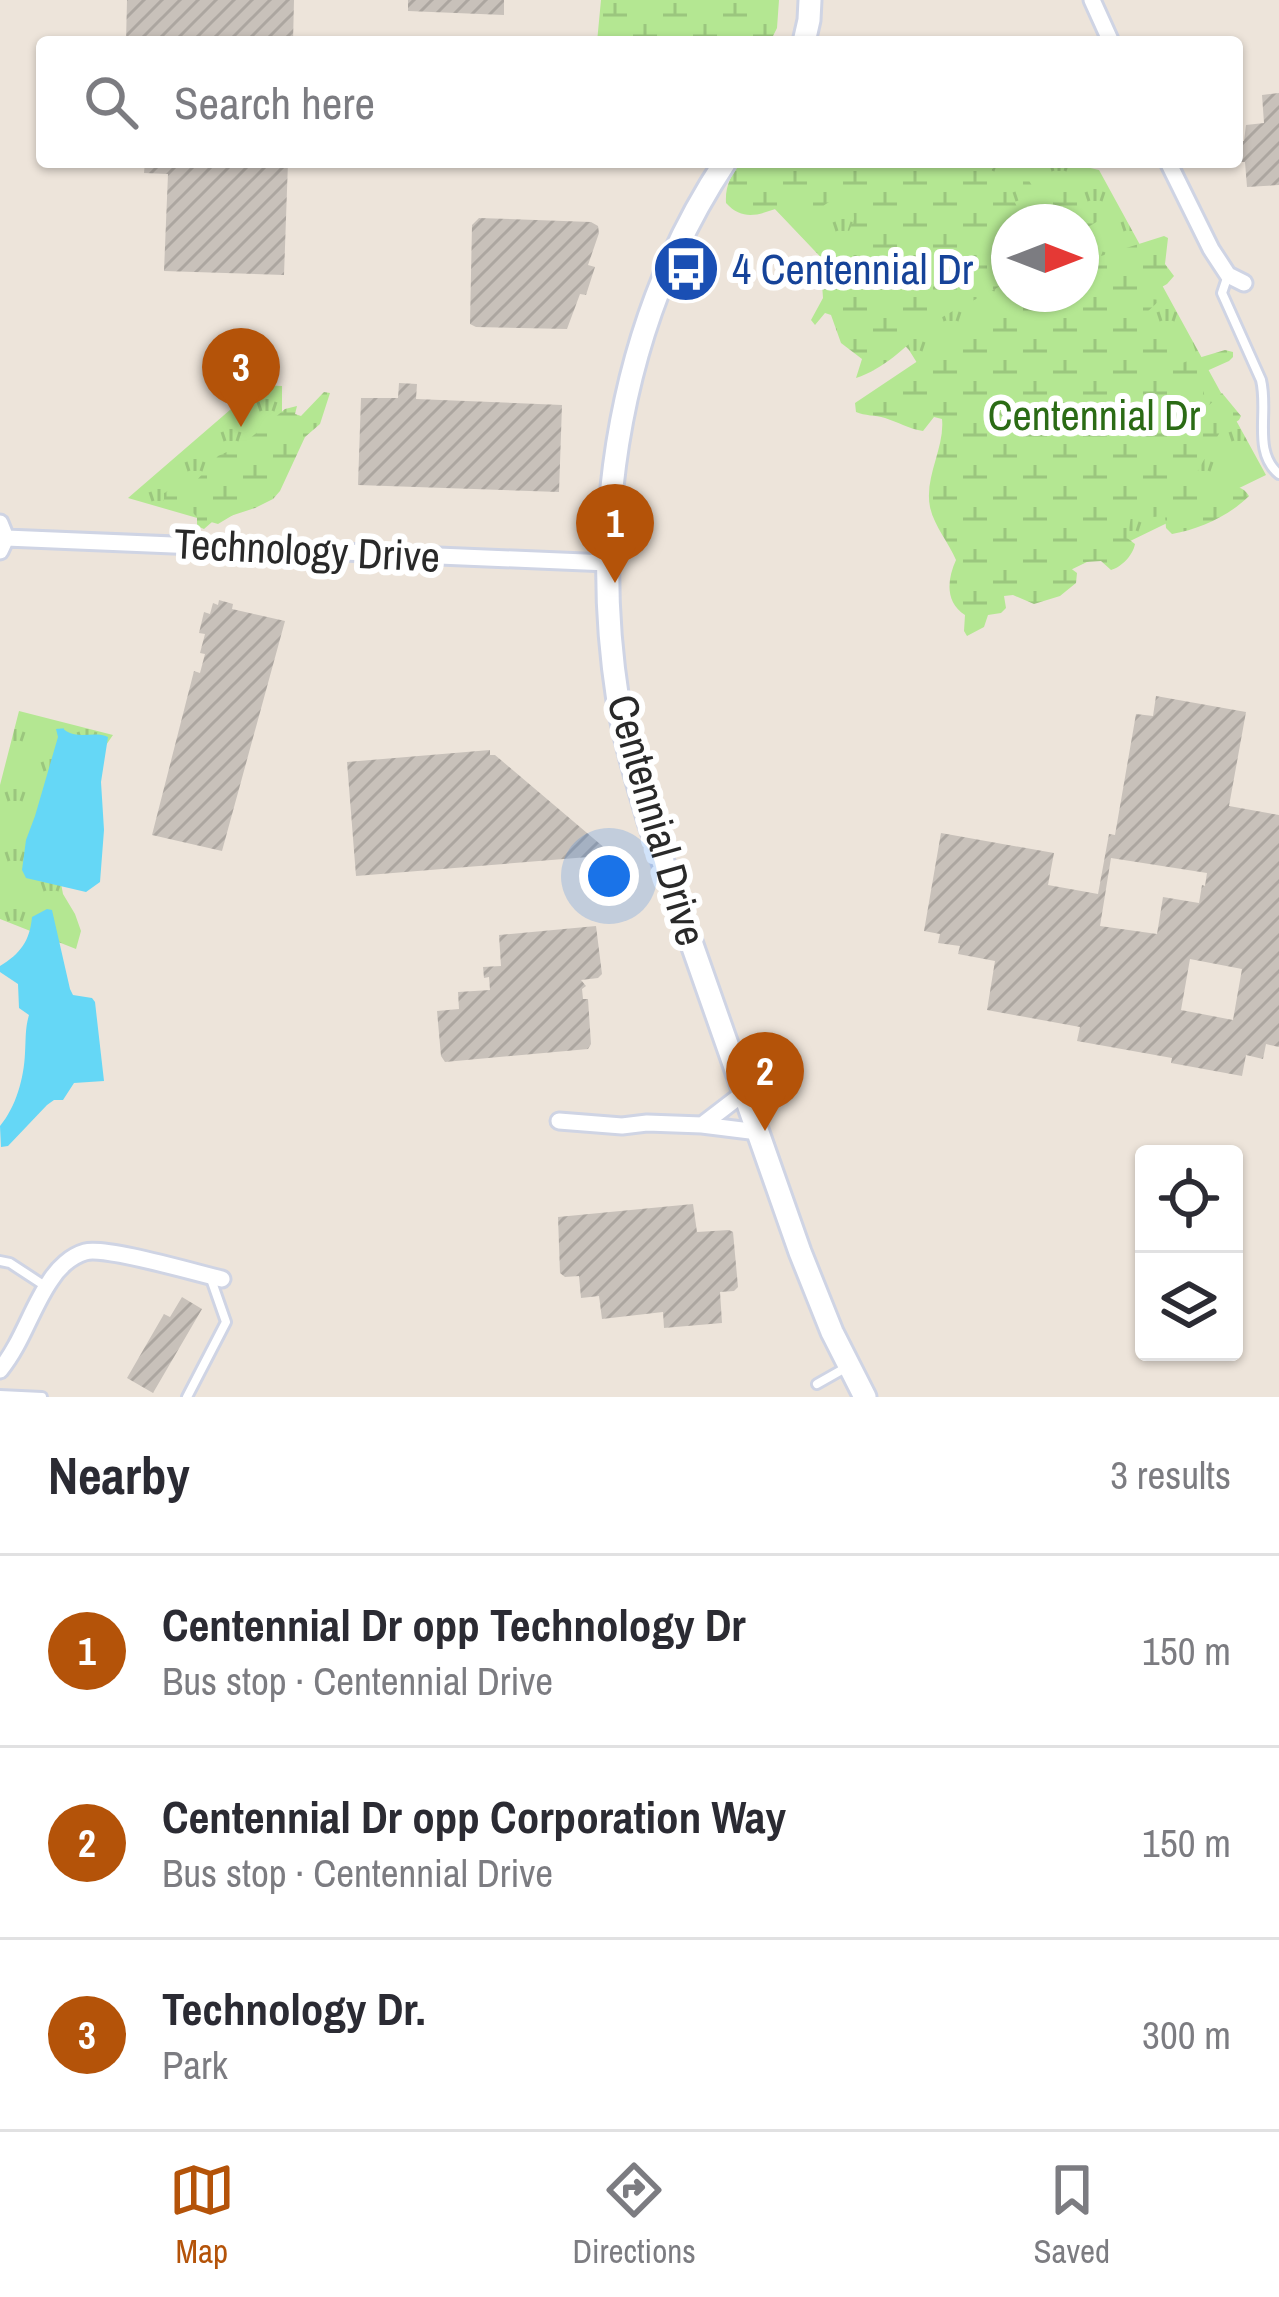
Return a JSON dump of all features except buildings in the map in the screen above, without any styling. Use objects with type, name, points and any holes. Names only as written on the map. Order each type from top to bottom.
[{"type":"street","points":[[805,36],[810,0]]},
{"type":"street","points":[[1092,0],[1108,36]]},
{"type":"street","name":"Centennial Drive","points":[[721,168],[659,292],[618,437],[608,563],[614,665],[619,705],[650,825],[815,1292],[865,1397]]},
{"type":"street","points":[[1171,168],[1211,249],[1236,279]]},
{"type":"street","name":"Technology Drive","points":[[2,537],[608,563]]},
{"type":"street","points":[[701,1125],[745,1092]]},
{"type":"street","points":[[559,1121],[701,1125],[758,1132]]},
{"type":"street","points":[[0,1370],[18,1346],[46,1287],[62,1266],[85,1252],[96,1250],[216,1277]]},
{"type":"lane","points":[[1236,279],[1222,293],[1261,380],[1266,462],[1279,474]]},
{"type":"lane","points":[[0,1261],[46,1287]]},
{"type":"lane","points":[[187,1397],[226,1322],[216,1277]]},
{"type":"lane","points":[[817,1384],[848,1366]]},
{"type":"lane","points":[[0,1396],[42,1397]]},
{"type":"green space","points":[[601,0],[779,0],[773,36],[598,36]]},
{"type":"green space","points":[[737,168],[994,168],[990,174],[1007,185],[1016,204],[991,204],[991,291],[945,315],[885,363],[856,378],[862,359],[841,343],[831,315],[825,313],[815,325],[811,320],[823,298],[825,276],[850,246],[847,236],[854,219],[853,205],[836,200],[811,215],[788,205],[748,215],[733,210],[726,197]]},
{"type":"green space","name":"Centennial Dr","points":[[764,168],[1099,170],[1266,475],[1019,595],[1007,507],[909,350],[753,186]]},
{"type":"green space","points":[[1023,177],[1039,198],[1076,189],[1085,196],[1082,204],[1021,204]]},
{"type":"green space","points":[[1104,236],[1107,242],[1101,256],[1168,238],[1165,264],[1174,276],[1148,295],[1160,300],[1146,313],[1156,321],[1157,339],[1185,346],[1169,358],[1175,365],[1225,350],[1233,352],[1229,361],[1186,383],[1190,393],[1203,390],[1207,407],[1222,393],[1241,416],[1220,432],[1193,479],[1196,485],[1239,487],[1249,496],[1213,521],[1172,534],[1165,516],[1153,517],[1153,492],[1147,488],[1131,517],[1127,538],[1135,544],[1123,563],[1111,570],[1101,561],[1070,563],[1077,573],[1076,583],[1060,596],[1034,604],[1004,596],[1006,608],[988,615],[984,627],[967,636],[965,615],[954,604],[950,590],[956,560],[930,507],[942,419],[934,417],[923,431],[856,412],[855,403],[991,312],[1099,312],[1099,239]]},
{"type":"green space","points":[[259,385],[282,386],[282,468],[248,506],[218,524],[128,498]]},
{"type":"green space","points":[[324,392],[330,393],[320,424],[305,437],[273,499],[204,529],[197,526],[193,513],[164,506],[164,493],[197,480],[218,456],[242,445],[285,409],[297,406],[295,414],[301,416]]},
{"type":"green space","points":[[19,711],[113,735],[97,758],[59,873],[63,894],[81,931],[76,949],[0,919],[0,785]]},
{"type":"water","points":[[56,729],[108,737],[101,782],[100,882],[86,892],[26,878],[22,870],[26,840],[58,737]]},
{"type":"water","points":[[52,910],[73,995],[95,1002],[104,1081],[74,1083],[63,1100],[47,1105],[8,1146],[1,1147],[0,1126],[21,1082],[29,1015],[19,1008],[18,984],[0,972],[0,966],[23,946],[32,917]]},
{"type":"place","name":"4 Centennial Dr","points":[[686,269]]},
{"type":"place","name":"Technology Dr.","points":[[241,427]]},
{"type":"place","name":"Centennial Dr opp Technology Dr","points":[[615,583]]},
{"type":"place","name":"Centennial Dr opp Corporation Way","points":[[765,1131]]}]
